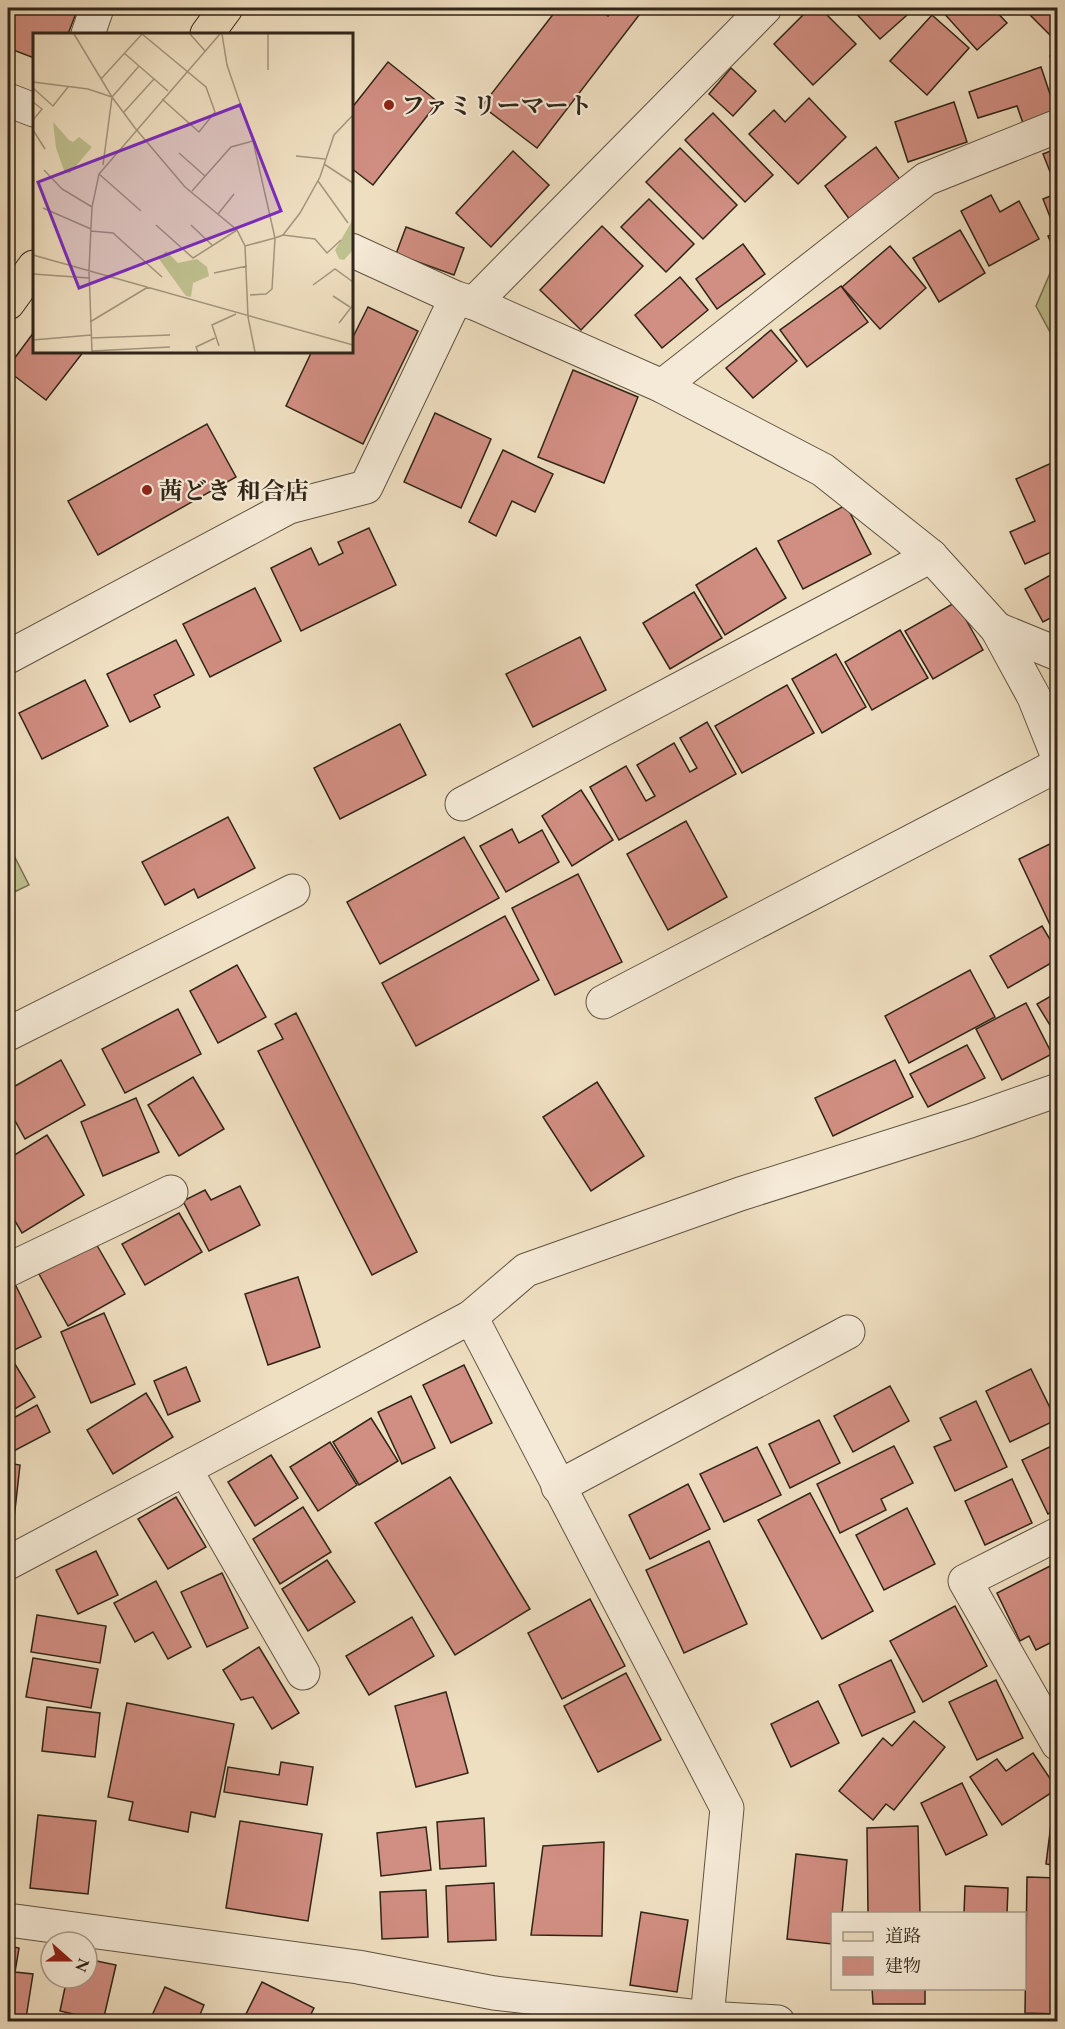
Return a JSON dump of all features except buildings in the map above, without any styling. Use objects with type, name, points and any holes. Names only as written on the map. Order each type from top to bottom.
[{"type":"main road","points":[[208,33],[226,8]]},
{"type":"main road","points":[[8,303],[33,268]]},
{"type":"street","points":[[88,33],[97,8]]},
{"type":"street","points":[[8,657],[289,507],[366,487],[465,300],[765,8]]},
{"type":"street","points":[[8,100],[33,110]]},
{"type":"street","points":[[662,386],[926,180],[1058,126]]},
{"type":"street","points":[[352,249],[662,386],[823,470],[931,556],[997,628],[1034,698],[1058,757]]},
{"type":"street","points":[[462,804],[931,556]]},
{"type":"street","points":[[997,628],[1058,654]]},
{"type":"street","points":[[603,1002],[1058,765]]},
{"type":"street","points":[[8,1034],[293,891]]},
{"type":"street","points":[[8,1563],[471,1317],[526,1270],[740,1194],[970,1121],[1058,1090]]},
{"type":"street","points":[[8,1270],[171,1192]]},
{"type":"street","points":[[471,1317],[727,1808],[707,2018]]},
{"type":"street","points":[[558,1487],[848,1332]]},
{"type":"street","points":[[185,1469],[303,1674]]},
{"type":"street","points":[[1058,1534],[965,1581],[1058,1744]]},
{"type":"street","points":[[8,1920],[358,1967],[494,1993],[707,2018],[778,2022]]},
{"type":"green space","points":[[1054,264],[1058,264],[1057,345],[1036,306]]},
{"type":"green space","points":[[8,844],[29,885],[8,895]]},
{"type":"place","name":"ファミリーマート","points":[[389,105]]},
{"type":"place","name":"茜どき 和合店","points":[[147,490]]}]
